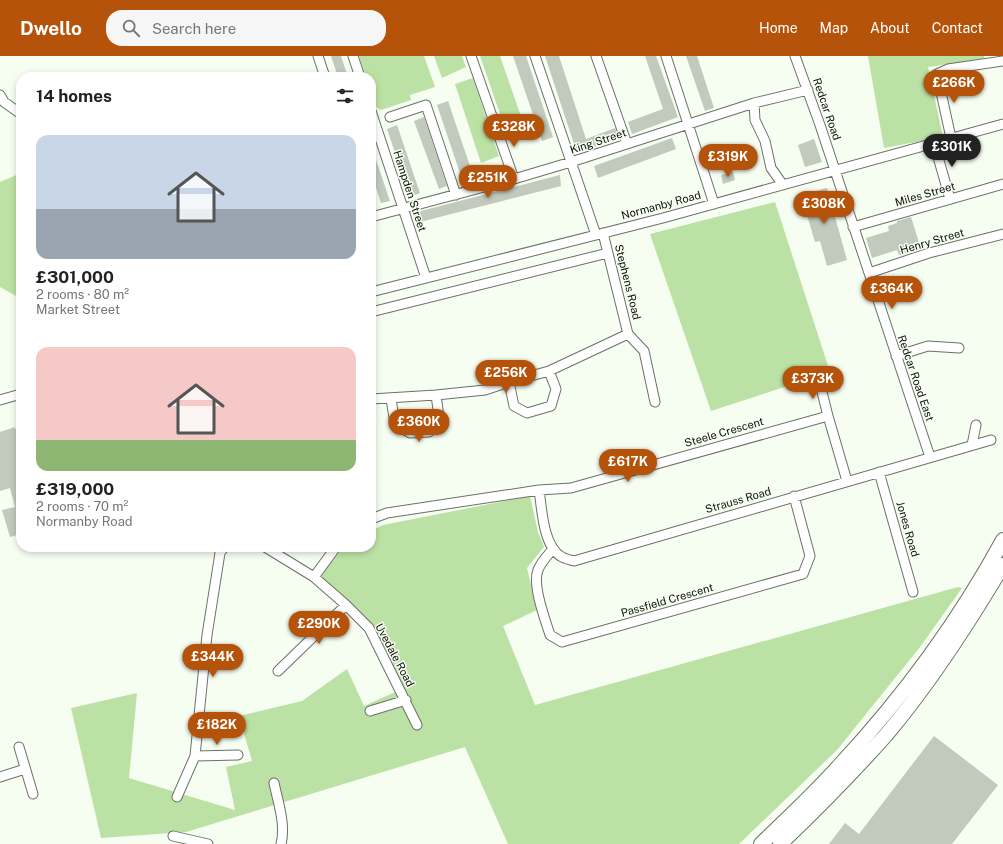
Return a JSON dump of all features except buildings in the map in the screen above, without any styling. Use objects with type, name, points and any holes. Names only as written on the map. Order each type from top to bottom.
[{"type":"highway","points":[[761,844],[840,766],[877,724],[912,680],[957,615],[1003,540]]},
{"type":"highway","points":[[780,844],[828,798],[886,734],[940,665],[1003,565]]},
{"type":"street","points":[[318,56],[323,72]]},
{"type":"street","points":[[353,56],[358,72]]},
{"type":"street","points":[[471,56],[514,179]]},
{"type":"street","name":"Stephens Road","points":[[534,56],[571,162],[608,253],[628,334],[644,351],[655,402]]},
{"type":"street","points":[[596,56],[627,144]]},
{"type":"street","points":[[666,56],[714,204]]},
{"type":"street","name":"Redcar Road","points":[[795,56],[808,90],[834,170]]},
{"type":"street","points":[[951,138],[937,74],[948,69],[1003,61]]},
{"type":"street","name":"King Street","points":[[376,216],[514,179],[754,103],[808,90]]},
{"type":"street","points":[[1,101],[16,111]]},
{"type":"street","points":[[754,103],[755,120],[764,141],[771,168],[783,185]]},
{"type":"street","points":[[390,117],[426,105],[456,195]]},
{"type":"street","name":"Normanby Road","points":[[376,291],[714,204],[1003,124]]},
{"type":"street","name":"Hampden Street","points":[[376,125],[426,278]]},
{"type":"street","points":[[934,144],[950,199]]},
{"type":"street","name":"Redcar Road East","points":[[834,170],[930,457]]},
{"type":"street","name":"Miles Street","points":[[853,227],[1003,184]]},
{"type":"street","name":"Henry Street","points":[[868,273],[929,253],[1003,234]]},
{"type":"street","points":[[376,311],[608,253]]},
{"type":"street","points":[[376,399],[436,396],[485,390],[549,371],[628,334]]},
{"type":"street","points":[[896,356],[928,346],[959,348]]},
{"type":"street","points":[[509,382],[514,406],[527,413],[551,406],[556,389],[549,371]]},
{"type":"street","points":[[819,380],[847,481]]},
{"type":"street","points":[[0,400],[16,395]]},
{"type":"street","points":[[391,398],[395,424],[410,433],[429,432],[439,417],[436,396]]},
{"type":"street","name":"Steele Crescent","points":[[376,517],[388,513],[539,490],[571,488],[828,416]]},
{"type":"street","points":[[972,444],[976,425]]},
{"type":"street","name":"Strauss Road","points":[[553,548],[561,557],[574,561],[972,444],[991,440]]},
{"type":"street","name":"Jones Road","points":[[879,472],[913,592]]},
{"type":"street","points":[[539,490],[547,536],[553,548]]},
{"type":"street","name":"Passfield Crescent","points":[[553,548],[538,570],[536,585],[541,608],[550,635],[562,642],[803,574],[810,556],[794,496]]},
{"type":"street","points":[[177,797],[195,756],[207,635],[221,552]]},
{"type":"street","name":"Uvedale Road","points":[[273,552],[314,577],[346,605],[369,628],[406,700],[417,725]]},
{"type":"street","points":[[314,577],[332,552]]},
{"type":"street","points":[[278,671],[346,605]]},
{"type":"street","points":[[370,711],[406,700]]},
{"type":"street","points":[[19,747],[33,794]]},
{"type":"street","points":[[195,756],[238,755]]},
{"type":"street","points":[[0,777],[25,769]]},
{"type":"street","points":[[274,783],[281,816],[283,839],[281,844]]},
{"type":"street","points":[[173,836],[208,844]]},
{"type":"green space","points":[[359,56],[424,56],[435,87],[410,95],[411,100],[381,110],[376,107],[376,72],[364,72]]},
{"type":"green space","points":[[434,56],[462,56],[466,67],[442,78]]},
{"type":"green space","points":[[480,56],[500,56],[526,131],[508,137]]},
{"type":"green space","points":[[868,56],[984,56],[985,59],[928,67],[943,137],[884,148]]},
{"type":"green space","points":[[473,78],[499,156],[481,163],[455,84]]},
{"type":"green space","points":[[16,175],[16,296],[0,287],[0,182]]},
{"type":"green space","points":[[775,202],[830,372],[711,411],[650,234]]},
{"type":"green space","points":[[530,496],[538,532],[544,547],[527,568],[537,610],[503,626],[535,705],[958,587],[962,588],[920,647],[837,750],[739,844],[508,844],[465,747],[186,832],[101,838],[71,708],[137,693],[129,778],[235,810],[226,767],[252,761],[239,716],[302,701],[347,669],[364,706],[402,689],[369,624],[317,579],[340,552],[376,552],[376,528],[383,525]]}]
